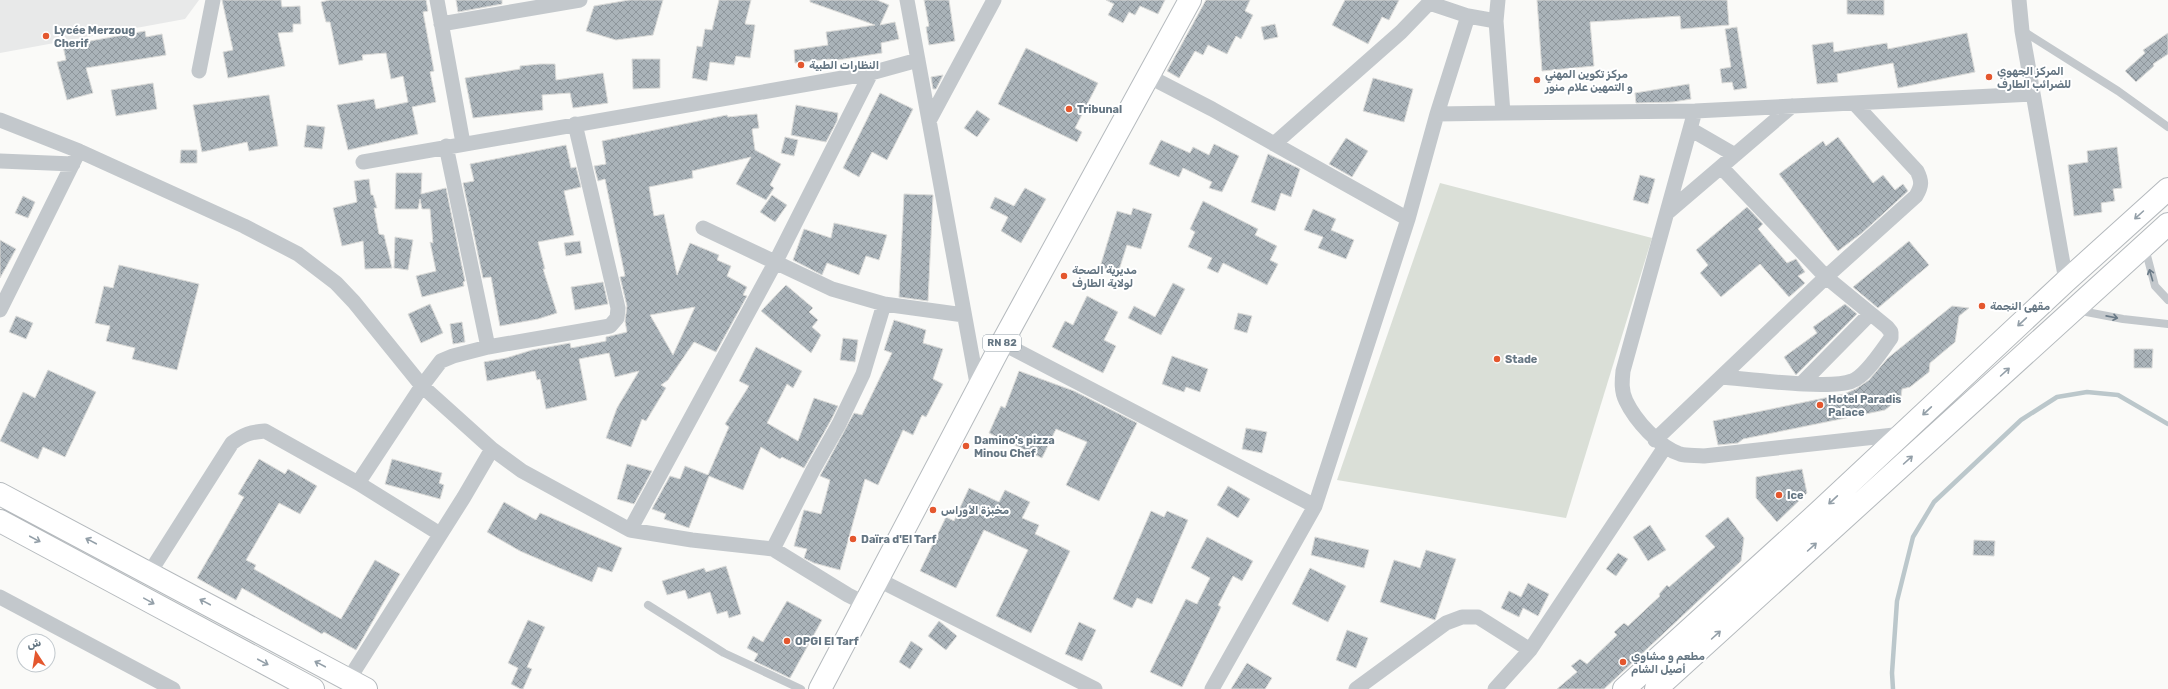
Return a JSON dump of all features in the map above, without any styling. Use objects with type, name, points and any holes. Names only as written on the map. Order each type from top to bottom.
[{"type":"main road","name":"RN 82","points":[[820,689],[1002,343],[1150,77],[1190,0]]},
{"type":"main road","points":[[1624,689],[1820,512],[2066,281],[2168,189]]},
{"type":"main road","points":[[1656,689],[2168,224]]},
{"type":"main road","points":[[0,494],[150,572],[358,684]]},
{"type":"main road","points":[[0,521],[313,689]]},
{"type":"street","points":[[199,71],[213,0]]},
{"type":"street","points":[[437,0],[463,143]]},
{"type":"street","points":[[441,24],[580,0]]},
{"type":"street","points":[[907,0],[978,388]]},
{"type":"street","points":[[929,121],[994,0]]},
{"type":"street","points":[[1498,0],[1496,21],[1503,114]]},
{"type":"street","points":[[2019,0],[2022,31],[2066,281]]},
{"type":"street","points":[[1274,144],[1401,32],[1430,1],[1468,16],[1496,21]]},
{"type":"street","points":[[1212,689],[1315,506],[1408,219],[1437,114],[1468,16]]},
{"type":"street","points":[[362,162],[463,143],[871,73],[918,60]]},
{"type":"street","points":[[630,530],[775,263],[871,73]]},
{"type":"street","points":[[1150,77],[1408,219]]},
{"type":"street","points":[[1437,114],[1695,111],[2033,94]]},
{"type":"street","points":[[1496,689],[1530,650],[1660,444],[1721,377],[1826,277],[1916,196],[1921,188],[1921,180],[1917,171],[1854,103]]},
{"type":"street","points":[[1667,213],[1792,106]]},
{"type":"street","points":[[1695,111],[1623,371],[1622,388],[1626,401],[1660,444],[1681,454],[1704,456],[1903,434]]},
{"type":"street","points":[[0,120],[79,151],[244,226],[298,254],[336,283],[354,302],[422,386],[492,449],[522,471],[630,530],[692,540],[773,549],[848,595],[864,603]]},
{"type":"street","points":[[358,483],[422,386],[441,361],[452,356],[488,347],[610,326],[617,318],[618,308],[575,124]]},
{"type":"street","points":[[1690,130],[1735,155]]},
{"type":"street","points":[[446,146],[488,347]]},
{"type":"street","points":[[0,310],[79,151]]},
{"type":"street","points":[[0,161],[72,164]]},
{"type":"street","points":[[1721,167],[1826,277],[1887,327],[1891,332],[1891,338],[1866,370],[1853,381],[1840,384],[1802,383],[1721,377]]},
{"type":"street","points":[[703,228],[832,289],[884,304],[964,315]]},
{"type":"street","points":[[773,549],[813,470],[839,424],[863,374],[884,304]]},
{"type":"street","points":[[1802,383],[1870,314]]},
{"type":"street","points":[[1002,343],[1315,506]]},
{"type":"street","points":[[150,572],[232,443],[242,435],[251,432],[266,431],[358,483],[440,534]]},
{"type":"street","points":[[358,684],[440,534],[492,449]]},
{"type":"street","points":[[877,580],[1095,689]]},
{"type":"street","points":[[0,597],[173,689]]},
{"type":"street","points":[[1356,689],[1446,623],[1462,617],[1478,617],[1530,650]]},
{"type":"lane","points":[[2022,31],[2118,91],[2168,127]]},
{"type":"lane","points":[[2144,245],[2155,286],[2168,300]]},
{"type":"lane","points":[[2073,310],[2123,319],[2168,324]]},
{"type":"lane","points":[[648,605],[724,653],[801,689]]},
{"type":"shaded area","name":"Lycée Merzoug Cherif","points":[[0,0],[199,0],[185,19],[0,53]]},
{"type":"shaded area","name":"Stade","points":[[1440,183],[1652,238],[1566,518],[1337,480]]},
{"type":"building","points":[[222,0],[281,0],[282,7],[300,6],[301,24],[293,24],[293,32],[278,33],[285,66],[228,78],[223,52],[233,50]]},
{"type":"building","points":[[330,0],[426,0],[428,11],[423,12],[434,71],[430,72],[436,102],[412,107],[418,134],[348,150],[337,105],[374,99],[376,109],[408,102],[403,76],[391,79],[386,53],[362,55],[363,60],[339,65],[330,22],[326,22],[321,2]]},
{"type":"building","points":[[456,0],[502,0],[502,4],[458,12]]},
{"type":"building","points":[[629,0],[663,0],[653,35],[616,40],[586,31],[594,6]]},
{"type":"building","points":[[719,0],[751,0],[745,24],[755,25],[750,58],[736,56],[734,65],[710,62],[707,81],[692,78],[697,46],[702,47],[705,29],[712,30]]},
{"type":"building","points":[[810,0],[877,0],[889,5],[880,25],[895,22],[899,39],[881,43],[882,53],[831,61],[830,59],[795,63],[794,50],[828,45],[826,32],[875,25],[810,2]]},
{"type":"building","points":[[924,0],[949,0],[955,41],[929,45],[926,27],[929,26]]},
{"type":"building","points":[[1106,0],[1165,0],[1158,14],[1140,6],[1135,15],[1129,12],[1123,23],[1108,15],[1114,4]]},
{"type":"building","points":[[1206,0],[1250,0],[1245,11],[1253,15],[1241,39],[1236,36],[1227,54],[1208,45],[1203,55],[1195,51],[1179,78],[1167,71]]},
{"type":"building","points":[[1345,0],[1399,0],[1389,20],[1382,17],[1368,44],[1332,25]]},
{"type":"building","points":[[1537,0],[1727,0],[1729,25],[1681,29],[1680,16],[1590,22],[1594,66],[1542,71]]},
{"type":"building","points":[[1847,0],[1884,0],[1884,15],[1847,14]]},
{"type":"building","points":[[1275,24],[1278,37],[1264,40],[1261,27]]},
{"type":"building","points":[[1737,27],[1747,88],[1734,90],[1732,82],[1722,83],[1720,69],[1731,67],[1725,29]]},
{"type":"building","points":[[145,31],[146,37],[162,34],[166,55],[86,68],[93,93],[67,100],[57,62],[66,60],[63,46]]},
{"type":"building","points":[[1967,33],[1975,72],[1898,88],[1893,63],[1837,74],[1838,82],[1817,84],[1812,45],[1833,42],[1834,52],[1887,43],[1888,49]]},
{"type":"building","points":[[2168,33],[2168,54],[2153,64],[2154,66],[2136,82],[2125,71],[2145,53],[2143,50]]},
{"type":"building","points":[[1026,48],[1098,83],[1075,128],[1082,132],[1077,142],[998,104]]},
{"type":"building","points":[[632,59],[660,59],[660,88],[633,89]]},
{"type":"building","points":[[555,64],[556,80],[603,73],[608,103],[573,108],[570,93],[542,95],[543,110],[473,118],[465,78],[520,69],[520,66]]},
{"type":"building","points":[[943,75],[936,89],[933,89],[931,77]]},
{"type":"building","points":[[1373,78],[1413,89],[1404,122],[1363,111]]},
{"type":"building","points":[[153,83],[157,109],[116,116],[111,90]]},
{"type":"building","points":[[1689,84],[1691,99],[1673,102],[1636,103],[1635,93]]},
{"type":"building","points":[[880,93],[913,109],[887,160],[872,152],[859,177],[843,168]]},
{"type":"building","points":[[269,95],[278,146],[249,151],[247,142],[202,152],[193,105]]},
{"type":"building","points":[[796,105],[838,113],[837,121],[826,142],[791,135]]},
{"type":"building","points":[[977,110],[990,119],[977,137],[964,128]]},
{"type":"building","points":[[757,114],[759,128],[752,129],[755,150],[781,164],[770,185],[774,188],[766,200],[736,184],[751,157],[692,171],[693,178],[649,187],[654,216],[664,214],[677,275],[690,243],[719,255],[717,260],[731,266],[727,276],[747,287],[743,295],[747,296],[716,352],[694,342],[668,380],[661,385],[666,388],[646,421],[642,419],[631,447],[606,438],[617,408],[639,371],[615,377],[609,353],[579,359],[587,400],[546,409],[540,379],[537,380],[535,371],[487,381],[484,362],[506,358],[532,350],[570,343],[571,348],[606,341],[606,337],[627,332],[625,321],[627,306],[620,277],[625,276],[605,179],[598,181],[594,166],[606,164],[602,141],[727,115],[728,117]],"holes":[[[695,307],[673,355],[650,315]]]},
{"type":"building","points":[[307,125],[325,127],[322,149],[304,147]]},
{"type":"building","points":[[785,137],[798,140],[794,156],[781,153]]},
{"type":"building","points":[[1838,137],[1873,183],[1883,175],[1895,190],[1903,184],[1908,191],[1862,233],[1838,251],[1779,174],[1823,141],[1826,146]]},
{"type":"building","points":[[1346,138],[1368,151],[1352,177],[1329,164]]},
{"type":"building","points":[[1161,140],[1190,153],[1193,147],[1209,155],[1214,144],[1239,156],[1222,192],[1209,188],[1212,182],[1183,168],[1179,177],[1149,164]]},
{"type":"building","points":[[566,145],[571,168],[576,167],[581,187],[564,191],[574,235],[538,242],[545,269],[543,269],[557,313],[538,319],[500,326],[491,277],[483,278],[463,183],[474,181],[470,164]]},
{"type":"building","points":[[2117,147],[2122,188],[2113,189],[2115,201],[2101,203],[2102,212],[2074,216],[2068,165],[2088,162],[2087,151]]},
{"type":"building","points":[[181,150],[197,150],[197,163],[180,163]]},
{"type":"building","points":[[1268,154],[1300,169],[1291,197],[1281,193],[1275,211],[1251,202]]},
{"type":"building","points":[[396,173],[422,173],[421,194],[446,188],[465,281],[463,282],[464,286],[422,297],[416,276],[436,271],[430,242],[433,243],[430,209],[422,209],[420,199],[418,209],[395,209]]},
{"type":"building","points":[[1640,175],[1655,179],[1648,204],[1633,200]]},
{"type":"building","points":[[369,179],[371,195],[373,195],[377,208],[374,208],[379,234],[384,235],[392,268],[365,269],[363,241],[342,246],[333,208],[357,202],[354,181]]},
{"type":"building","points":[[1025,188],[1046,199],[1021,243],[1001,231],[1008,217],[990,208],[995,197],[1014,206]]},
{"type":"building","points":[[904,194],[933,195],[928,301],[899,297]]},
{"type":"building","points":[[772,195],[787,205],[775,222],[760,212]]},
{"type":"building","points":[[23,196],[35,202],[28,218],[15,213]]},
{"type":"building","points":[[1203,201],[1258,229],[1255,235],[1277,246],[1270,260],[1278,264],[1267,285],[1223,263],[1218,273],[1207,268],[1212,258],[1188,247],[1195,232],[1190,229]]},
{"type":"building","points":[[1747,207],[1763,224],[1758,229],[1787,263],[1796,259],[1805,272],[1798,276],[1805,283],[1789,297],[1760,264],[1721,297],[1700,273],[1708,265],[1696,250]]},
{"type":"building","points":[[1133,208],[1152,214],[1141,249],[1127,245],[1118,273],[1100,267],[1117,211],[1131,215]]},
{"type":"building","points":[[1313,209],[1336,219],[1331,230],[1354,240],[1346,259],[1318,248],[1323,237],[1304,230]]},
{"type":"building","points":[[834,223],[887,235],[879,260],[866,256],[859,275],[827,263],[822,275],[793,260],[804,229],[831,238]]},
{"type":"building","points":[[395,237],[413,240],[408,270],[394,268]]},
{"type":"building","points":[[0,240],[16,249],[0,278]]},
{"type":"building","points":[[580,241],[582,253],[566,256],[564,243]]},
{"type":"building","points":[[1909,241],[1929,265],[1878,308],[1853,287]]},
{"type":"building","points":[[119,265],[199,284],[177,370],[132,359],[135,348],[106,341],[110,326],[95,323],[104,286],[113,288]]},
{"type":"building","points":[[603,282],[608,304],[575,310],[571,287]]},
{"type":"building","points":[[1173,283],[1185,289],[1161,335],[1128,318],[1134,306],[1155,317]]},
{"type":"building","points":[[786,285],[813,308],[809,312],[818,320],[812,327],[821,335],[811,353],[761,311]]},
{"type":"building","points":[[1087,296],[1118,312],[1104,340],[1116,346],[1103,373],[1052,347],[1065,321],[1073,325]]},
{"type":"building","points":[[430,304],[443,333],[421,343],[408,314]]},
{"type":"building","points":[[1845,304],[1857,314],[1796,375],[1784,357],[1817,333],[1813,327]]},
{"type":"building","points":[[1952,306],[1969,308],[1959,316],[1955,342],[1930,363],[1929,372],[1910,387],[1902,389],[1901,397],[1885,410],[1743,439],[1738,443],[1718,445],[1713,421],[1844,394],[1856,389],[1869,380],[1888,358]]},
{"type":"building","points":[[1238,313],[1252,316],[1247,333],[1234,329]]},
{"type":"building","points":[[16,316],[33,323],[26,339],[9,332]]},
{"type":"building","points":[[894,320],[926,330],[923,343],[943,349],[933,379],[943,384],[926,417],[922,415],[913,435],[903,430],[878,485],[865,479],[840,570],[814,563],[804,558],[807,549],[794,546],[804,510],[821,514],[830,480],[820,476],[854,413],[862,415],[892,353],[884,350]]},
{"type":"building","points":[[462,322],[465,342],[453,344],[450,324]]},
{"type":"building","points":[[843,338],[858,340],[855,362],[840,360]]},
{"type":"building","points":[[756,347],[802,371],[793,388],[787,384],[767,423],[798,441],[814,398],[838,406],[831,420],[804,468],[782,457],[780,459],[761,447],[743,490],[709,476],[689,528],[664,519],[666,514],[652,509],[670,476],[680,479],[685,466],[708,475],[729,427],[725,424],[749,386],[739,381]]},
{"type":"building","points":[[2134,349],[2153,349],[2152,368],[2134,368]]},
{"type":"building","points":[[1172,356],[1208,369],[1200,392],[1186,387],[1184,392],[1162,384]]},
{"type":"building","points":[[48,370],[96,392],[65,457],[43,447],[38,459],[0,441],[23,392],[35,398]]},
{"type":"building","points":[[1019,371],[1074,391],[1137,423],[1099,501],[1066,485],[1087,442],[1056,429],[1042,458],[989,433],[1001,406],[1005,408]]},
{"type":"building","points":[[1246,428],[1267,432],[1262,453],[1242,449]]},
{"type":"building","points":[[259,459],[285,474],[288,469],[317,486],[300,514],[279,503],[246,560],[256,565],[254,569],[341,619],[375,560],[400,574],[356,650],[324,632],[322,634],[242,588],[236,600],[197,578],[244,497],[238,494]]},
{"type":"building","points":[[392,459],[442,473],[439,483],[444,485],[440,499],[385,484]]},
{"type":"building","points":[[627,464],[652,471],[634,504],[617,499]]},
{"type":"building","points":[[1802,469],[1807,493],[1777,522],[1756,498],[1756,477]]},
{"type":"building","points":[[1228,486],[1250,499],[1238,518],[1217,505]]},
{"type":"building","points":[[969,488],[999,502],[1005,490],[1030,502],[1022,518],[1039,525],[1035,534],[1070,551],[1031,633],[996,616],[1028,550],[984,530],[956,588],[920,571],[946,517],[954,521]]},
{"type":"building","points":[[504,502],[536,520],[540,513],[622,548],[612,572],[598,567],[592,582],[520,551],[487,532]]},
{"type":"building","points":[[1151,511],[1164,517],[1167,511],[1188,520],[1152,604],[1137,598],[1132,608],[1113,599]]},
{"type":"building","points":[[1728,517],[1744,538],[1741,561],[1604,689],[1557,689],[1577,672],[1571,666],[1580,659],[1587,664],[1617,635],[1614,632],[1624,623],[1628,626],[1660,596],[1659,594],[1667,585],[1669,587],[1715,547],[1705,536]]},
{"type":"building","points":[[1650,525],[1666,550],[1648,561],[1633,537]]},
{"type":"building","points":[[1207,537],[1253,561],[1242,581],[1233,576],[1218,605],[1221,607],[1182,687],[1150,672],[1186,599],[1197,604],[1210,578],[1191,568]]},
{"type":"building","points":[[1315,537],[1369,550],[1364,568],[1311,555]]},
{"type":"building","points":[[1974,540],[1995,541],[1994,556],[1973,555]]},
{"type":"building","points":[[1426,550],[1456,559],[1435,620],[1380,602],[1394,560],[1420,568]]},
{"type":"building","points":[[1618,553],[1628,559],[1616,576],[1606,569]]},
{"type":"building","points":[[726,566],[741,614],[729,618],[727,611],[717,614],[710,592],[688,599],[685,590],[667,595],[662,581],[704,568],[706,572]]},
{"type":"building","points":[[1310,568],[1346,586],[1328,622],[1292,604]]},
{"type":"building","points":[[1528,583],[1549,594],[1538,616],[1523,608],[1519,617],[1501,608],[1509,591],[1521,597]]},
{"type":"building","name":"OPGI El Tarf","points":[[787,601],[822,620],[790,678],[754,661],[758,654],[747,648],[753,636],[763,642]]},
{"type":"building","points":[[528,620],[545,627],[527,667],[532,669],[523,689],[521,689],[511,684],[518,668],[508,663]]},
{"type":"building","points":[[939,621],[957,636],[946,650],[928,636]]},
{"type":"building","points":[[1079,622],[1096,630],[1082,661],[1065,654]]},
{"type":"building","points":[[1347,630],[1368,638],[1356,668],[1336,660]]},
{"type":"building","points":[[911,641],[923,649],[910,669],[899,662]]},
{"type":"building","points":[[1247,663],[1272,678],[1265,689],[1231,689]]},
{"type":"waterway","points":[[1893,689],[1892,673],[1897,601],[1913,537],[1934,502],[2021,420],[2057,397],[2087,392],[2118,395],[2168,424]]},
{"type":"place","name":"Lycée Merzoug Cherif","points":[[46,36]]},
{"type":"place","name":"النظارات الطبية","points":[[801,65]]},
{"type":"place","name":"المركز الجهوي للضرائب الطارف","points":[[1989,77]]},
{"type":"place","name":"مركز تكوين المهني و التمهين علام منور","points":[[1537,80]]},
{"type":"place","name":"Tribunal","points":[[1069,109]]},
{"type":"place","name":"مديرية الصحة لولاية الطارف","points":[[1064,276]]},
{"type":"place","name":"مقهى النجمة","points":[[1982,306]]},
{"type":"place","name":"Stade","points":[[1497,359]]},
{"type":"place","name":"Hotel Paradis Palace","points":[[1820,405]]},
{"type":"place","name":"Damino's pizza Minou Chef","points":[[966,446]]},
{"type":"place","name":"Ice","points":[[1779,495]]},
{"type":"place","name":"مخبزة الأوراس","points":[[933,510]]},
{"type":"place","name":"Daïra d'El Tarf","points":[[853,539]]},
{"type":"place","name":"OPGI El Tarf","points":[[787,641]]},
{"type":"place","name":"مطعم و مشاوي أصيل الشام","points":[[1623,662]]}]
